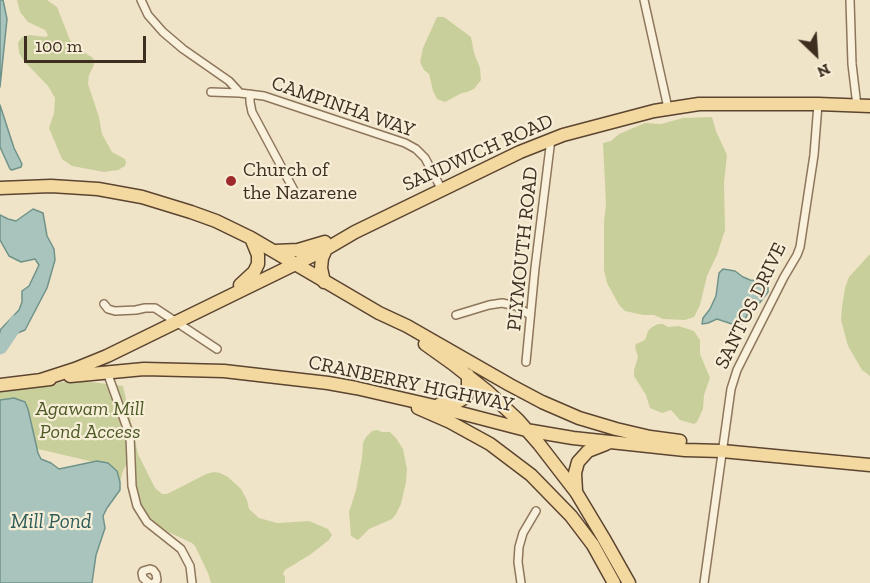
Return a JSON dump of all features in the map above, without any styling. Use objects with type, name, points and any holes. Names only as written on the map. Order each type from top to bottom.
[{"type":"main road","name":"SANDWICH ROAD","points":[[41,380],[91,363],[296,264],[355,232],[551,139],[668,108],[712,104],[864,106]]},
{"type":"main road","name":"CRANBERRY HIGHWAY","points":[[0,188],[51,186],[113,191],[191,212],[251,238],[379,313],[407,326],[528,395],[562,411],[632,433],[722,451]]},
{"type":"main road","name":"SANDWICH ROAD","points":[[274,251],[306,248],[355,232]]},
{"type":"main road","points":[[225,297],[256,268],[258,255],[251,238]]},
{"type":"main road","points":[[324,282],[321,262],[326,249]]},
{"type":"main road","name":"CRANBERRY HIGHWAY","points":[[379,313],[468,375],[526,430]]},
{"type":"main road","name":"CRANBERRY HIGHWAY","points":[[0,386],[107,372],[156,369],[224,371],[328,383],[384,394],[526,430],[565,437],[685,450],[722,451],[870,465]]},
{"type":"main road","points":[[430,405],[463,399],[468,393],[468,375]]},
{"type":"main road","points":[[384,394],[427,411],[473,434],[519,465],[571,516],[593,545],[614,583]]},
{"type":"main road","points":[[526,430],[576,492],[629,583]]},
{"type":"main road","points":[[576,492],[574,473],[578,462],[592,449],[610,442]]},
{"type":"street","points":[[141,0],[147,15],[163,33],[229,81],[240,93]]},
{"type":"street","points":[[644,0],[668,108]]},
{"type":"street","points":[[850,0],[852,64],[864,106]]},
{"type":"street","name":"CAMPINHA WAY","points":[[211,92],[273,98],[398,141],[422,154],[442,190]]},
{"type":"street","points":[[250,94],[252,112],[297,196]]},
{"type":"street","name":"SANTOS DRIVE","points":[[704,583],[730,389],[737,370],[800,247],[814,155],[818,104]]},
{"type":"street","name":"PLYMOUTH ROAD","points":[[526,362],[551,139]]},
{"type":"street","points":[[456,315],[502,303],[516,306],[530,315]]},
{"type":"street","points":[[104,304],[108,309],[115,311],[155,308],[217,349]]},
{"type":"street","points":[[107,372],[130,436],[132,486],[137,506],[147,522],[184,552],[190,566],[192,583]]},
{"type":"street","points":[[521,583],[518,562],[519,547],[523,532],[536,511]]},
{"type":"street","points":[[149,583],[143,578],[142,573],[150,569],[156,574],[157,580],[154,583]]},
{"type":"green space","points":[[17,0],[47,0],[57,7],[70,40],[76,47],[93,58],[94,65],[88,84],[102,134],[112,152],[125,159],[125,166],[118,170],[104,172],[72,166],[62,159],[49,128],[54,113],[55,98],[48,86],[19,53],[18,43],[22,37],[30,35],[46,37],[48,35],[45,30],[28,22],[20,12]]},
{"type":"green space","points":[[437,17],[444,17],[471,37],[480,68],[481,80],[474,89],[445,102],[437,99],[429,74],[420,62],[423,48]]},
{"type":"green space","points":[[712,117],[727,155],[724,183],[725,230],[707,276],[700,305],[694,317],[685,320],[663,319],[654,315],[625,311],[619,305],[607,283],[604,270],[606,204],[603,143],[645,123],[661,124],[683,118]]},
{"type":"green space","points":[[870,254],[870,376],[862,370],[848,346],[841,320],[845,288],[849,277]]},
{"type":"green space","points":[[658,324],[668,327],[679,326],[694,331],[700,340],[700,354],[710,378],[704,395],[703,409],[694,424],[680,420],[671,410],[662,413],[650,408],[646,395],[634,376],[638,357],[636,344],[645,340],[648,331]]},
{"type":"green space","name":"Agawam Mill Pond Access","points":[[0,380],[48,383],[83,381],[123,386],[138,454],[155,488],[162,494],[167,494],[206,474],[220,473],[241,489],[249,509],[259,518],[277,523],[309,521],[328,529],[332,535],[311,554],[285,570],[283,574],[285,583],[211,583],[195,546],[166,531],[141,512],[129,462],[120,482],[98,463],[38,449],[28,441],[0,404]]},
{"type":"green space","points":[[372,431],[390,432],[403,449],[407,469],[406,482],[401,504],[392,519],[369,529],[358,540],[351,536],[349,512],[356,490],[363,443]]},
{"type":"water","points":[[0,0],[3,0],[7,19],[0,87]]},
{"type":"water","points":[[0,105],[14,148],[22,164],[21,167],[12,170],[0,147]]},
{"type":"water","points":[[33,209],[43,213],[47,236],[54,249],[55,260],[47,288],[25,330],[5,338],[0,345],[0,330],[19,310],[22,291],[29,286],[39,265],[35,259],[21,262],[9,256],[0,240],[0,215],[16,221]]},
{"type":"water","points":[[723,269],[735,271],[750,280],[763,281],[768,286],[768,292],[748,313],[744,322],[738,325],[717,319],[702,324],[716,296],[719,273]]},
{"type":"water","name":"Mill Pond","points":[[14,398],[25,402],[41,459],[59,469],[97,461],[108,463],[117,471],[120,490],[103,516],[105,528],[96,555],[92,583],[0,583],[0,400]]},
{"type":"waterway","points":[[0,347],[17,322]]},
{"type":"place","name":"Church of the Nazarene","points":[[231,181]]}]
